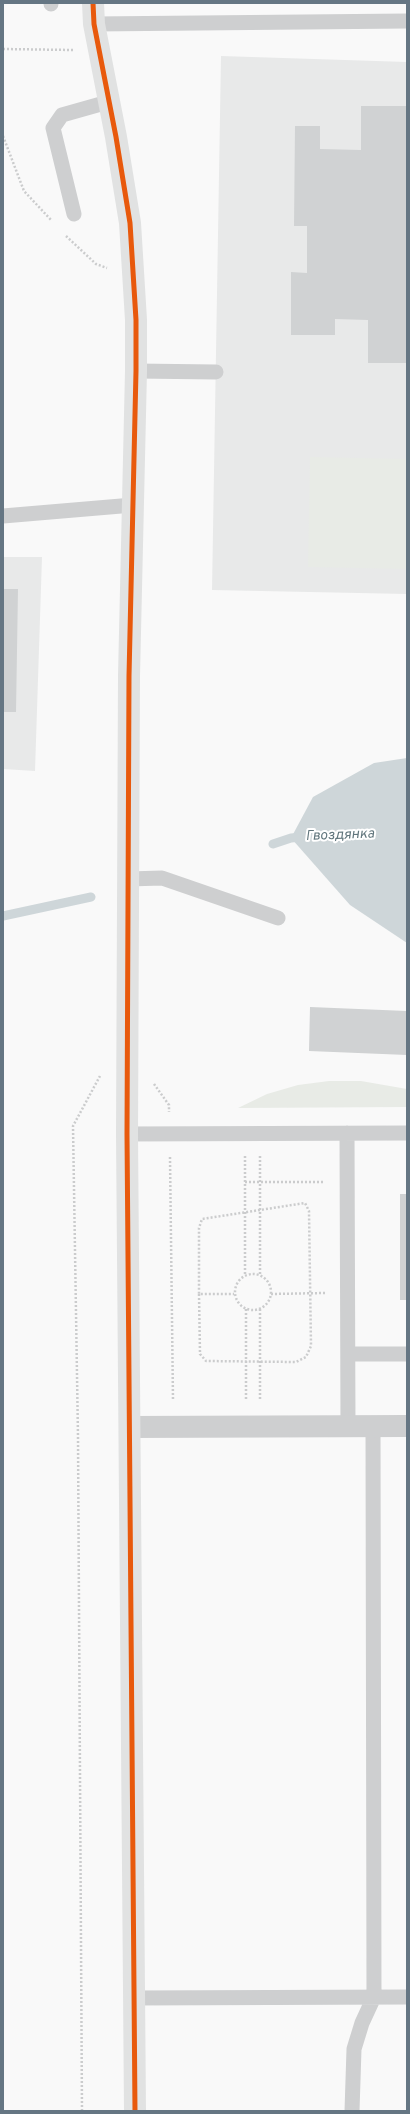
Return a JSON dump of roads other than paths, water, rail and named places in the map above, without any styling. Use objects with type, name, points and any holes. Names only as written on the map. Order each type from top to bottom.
[{"type":"street","points":[[94,13],[108,102],[116,137],[130,223],[136,320],[129,676],[127,1134],[135,2111]]},
{"type":"street","points":[[130,1427],[407,1426]]},
{"type":"lane","points":[[94,13],[407,21]]},
{"type":"lane","points":[[74,214],[53,128],[62,115],[108,102]]},
{"type":"lane","points":[[136,371],[216,372]]},
{"type":"lane","points":[[3,516],[133,505]]},
{"type":"lane","points":[[128,879],[162,878],[278,918]]},
{"type":"lane","points":[[347,1133],[348,1427]]},
{"type":"lane","points":[[127,1134],[407,1133]]},
{"type":"lane","points":[[348,1354],[407,1354]]},
{"type":"lane","points":[[352,2111],[354,2049],[362,2023],[374,1997],[373,1426]]},
{"type":"lane","points":[[134,1998],[407,1997]]},
{"type":"water","points":[[407,758],[407,943],[350,905],[291,838],[313,797],[374,763]]},
{"type":"waterway","name":"Гвоздянка","points":[[273,844],[291,838],[302,837]]},
{"type":"waterway","name":"Гвоздянка","points":[[3,916],[91,897]]}]
